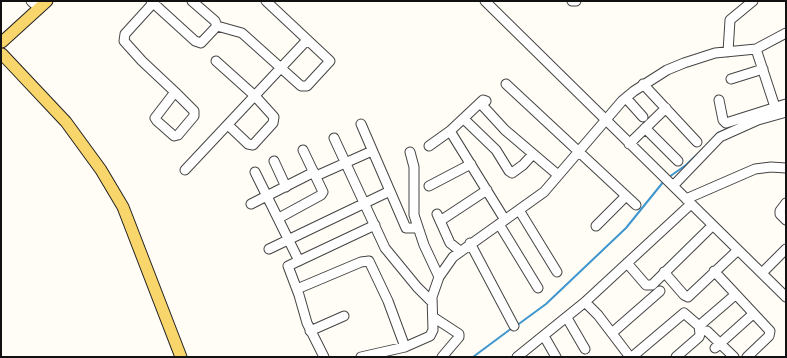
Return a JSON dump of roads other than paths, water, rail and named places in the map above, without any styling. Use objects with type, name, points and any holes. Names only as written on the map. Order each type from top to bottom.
[{"type":"main road","points":[[39,3],[2,41],[5,50],[2,55],[66,122],[102,170],[122,207],[181,357]]},
{"type":"street","points":[[192,1],[215,22],[217,26],[242,33],[301,86],[307,86],[330,61],[266,1]]},
{"type":"street","points":[[484,1],[786,297]]},
{"type":"street","points":[[728,52],[730,20],[753,1]]},
{"type":"street","points":[[175,92],[155,118],[174,136],[178,135],[195,114],[175,92],[142,61],[124,41],[125,34],[153,2],[198,43],[204,41],[217,26]]},
{"type":"street","points":[[361,357],[405,347],[430,336],[433,330],[432,297],[439,277],[447,264],[470,243],[540,196],[626,98],[643,84],[684,63],[715,53],[756,49],[786,35]]},
{"type":"street","points":[[185,170],[307,40]]},
{"type":"street","points":[[756,49],[775,107]]},
{"type":"street","points":[[216,61],[255,96],[274,117],[273,123],[256,144],[251,145],[248,144],[228,125]]},
{"type":"street","points":[[731,79],[763,69]]},
{"type":"street","points":[[506,84],[636,205]]},
{"type":"street","points":[[643,84],[697,142]]},
{"type":"street","points":[[626,98],[644,117]]},
{"type":"street","points":[[429,146],[450,130],[483,100],[505,130],[558,175]]},
{"type":"street","points":[[719,100],[723,120],[726,123],[746,118],[786,104]]},
{"type":"street","points":[[629,144],[666,108]]},
{"type":"street","points":[[668,182],[720,137],[758,120],[786,112]]},
{"type":"street","points":[[468,122],[496,150],[509,171],[512,173],[523,165],[533,154]]},
{"type":"street","points":[[360,124],[406,228],[418,228]]},
{"type":"street","points":[[645,128],[678,161]]},
{"type":"street","points":[[450,130],[487,190],[502,222],[538,288]]},
{"type":"street","points":[[334,138],[385,248],[417,287],[432,302]]},
{"type":"street","points":[[279,218],[321,195],[322,190],[303,150]]},
{"type":"street","points":[[251,204],[315,174],[346,163],[372,151]]},
{"type":"street","points":[[410,152],[414,167],[414,215],[439,277]]},
{"type":"street","points":[[274,161],[286,187]]},
{"type":"street","points":[[429,186],[471,164]]},
{"type":"street","points":[[520,356],[585,302],[627,263],[688,201],[755,169],[771,167],[786,168]]},
{"type":"street","points":[[255,172],[299,261]]},
{"type":"street","points":[[460,251],[450,243],[438,217],[487,190]]},
{"type":"street","points":[[268,249],[390,191]]},
{"type":"street","points":[[596,226],[626,196]]},
{"type":"street","points":[[786,203],[780,211],[786,220]]},
{"type":"street","points":[[519,210],[557,272]]},
{"type":"street","points":[[324,357],[310,331],[297,289],[287,268],[289,265],[375,225]]},
{"type":"street","points":[[627,263],[648,286],[652,285],[712,226]]},
{"type":"street","points":[[470,243],[514,326]]},
{"type":"street","points":[[762,273],[786,249]]},
{"type":"street","points":[[664,272],[684,295],[688,297],[738,250]]},
{"type":"street","points":[[297,289],[361,262],[368,262],[388,300],[405,347]]},
{"type":"street","points":[[714,271],[753,314],[769,329],[770,334],[747,357]]},
{"type":"street","points":[[612,333],[660,291]]},
{"type":"street","points":[[676,357],[699,337],[703,329],[735,295]]},
{"type":"street","points":[[585,302],[631,357],[684,313],[703,329],[718,346],[734,357]]},
{"type":"street","points":[[718,346],[753,314]]},
{"type":"street","points":[[310,331],[344,316]]},
{"type":"street","points":[[432,317],[459,334],[459,337],[442,357]]},
{"type":"street","points":[[567,318],[585,349]]},
{"type":"street","points":[[544,336],[556,357]]},
{"type":"waterway","points":[[718,133],[741,123]]},
{"type":"waterway","points":[[669,177],[686,165],[704,148]]},
{"type":"waterway","points":[[516,326],[546,304],[626,228],[664,181]]},
{"type":"waterway","points":[[473,357],[512,328]]}]
